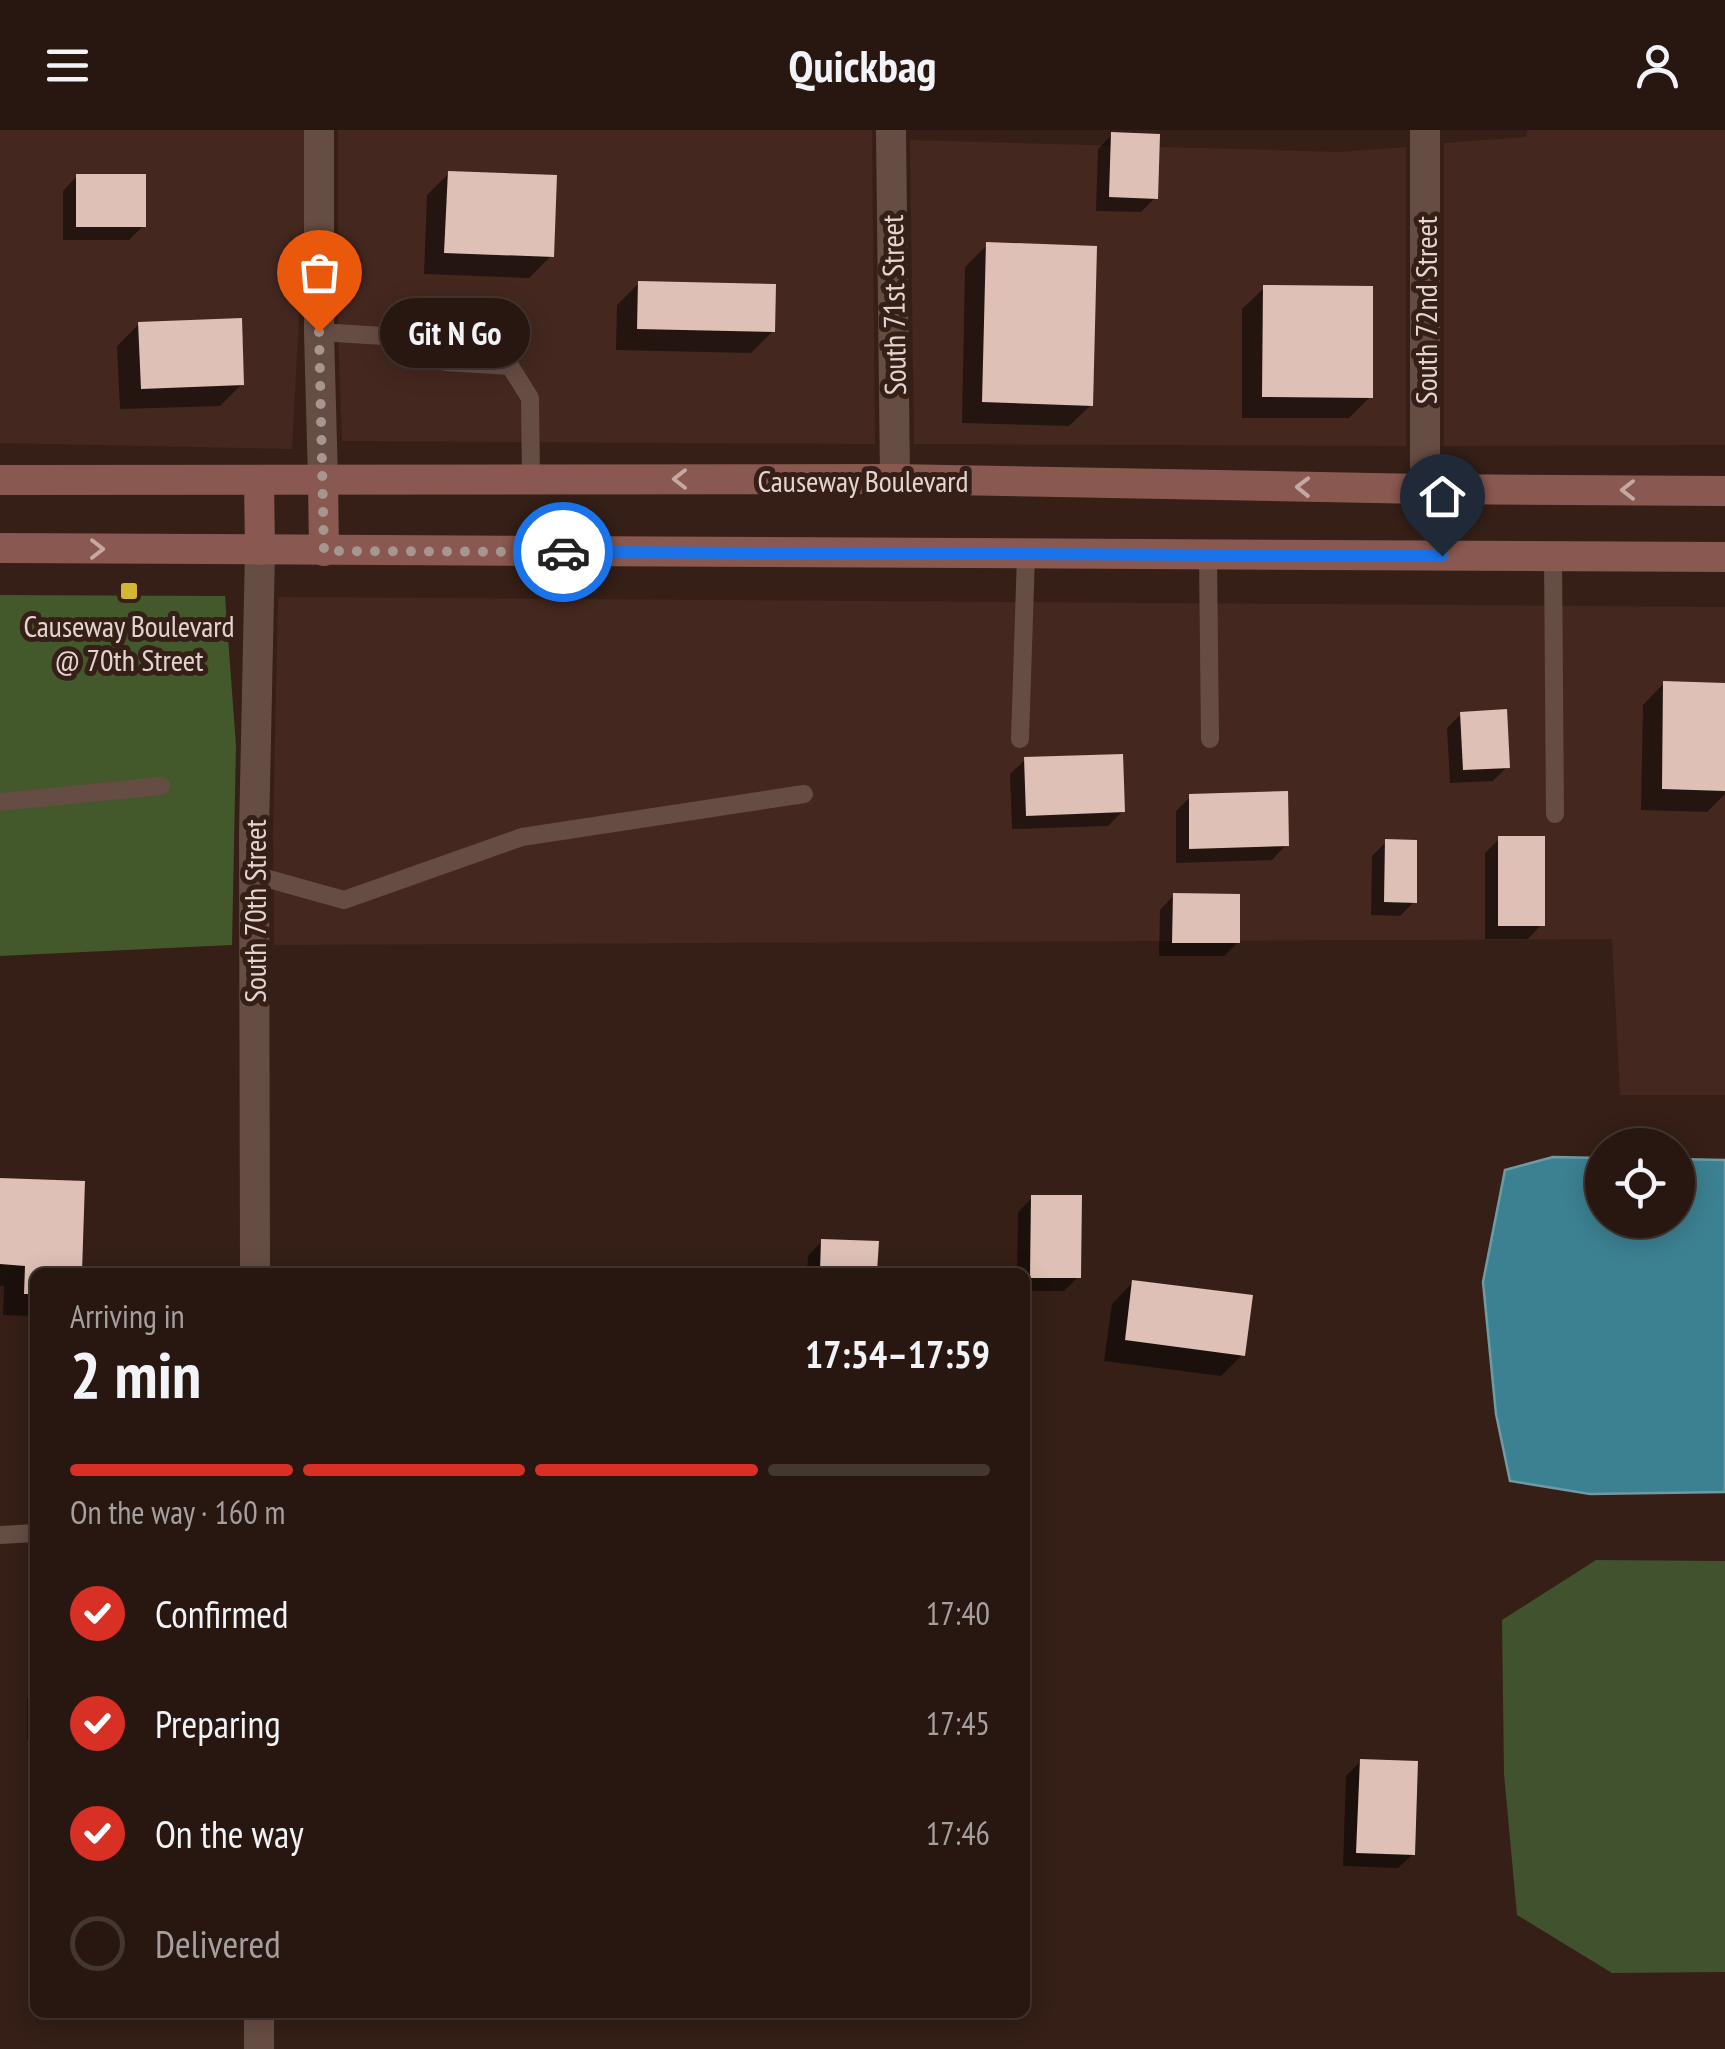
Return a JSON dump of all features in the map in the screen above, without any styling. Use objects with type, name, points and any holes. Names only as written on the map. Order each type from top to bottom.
[{"type":"main road","name":"Causeway Boulevard","points":[[0,480],[895,479],[1725,490]]},
{"type":"main road","points":[[259,480],[260,550]]},
{"type":"main road","points":[[324,480],[324,551]]},
{"type":"main road","points":[[0,548],[1725,557]]},
{"type":"street","points":[[319,130],[324,480]]},
{"type":"street","name":"South 71st Street","points":[[891,130],[895,479]]},
{"type":"street","name":"South 72nd Street","points":[[1425,130],[1425,489]]},
{"type":"street","name":"South 70th Street","points":[[256,1268],[254,876],[260,550]]},
{"type":"street","points":[[258,2018],[259,2049]]},
{"type":"lane","points":[[319,332],[416,338],[446,362],[510,366],[530,398],[531,480]]},
{"type":"lane","points":[[1020,739],[1026,554]]},
{"type":"lane","points":[[1208,555],[1210,740]]},
{"type":"lane","points":[[1553,556],[1554,814]]},
{"type":"lane","points":[[0,802],[162,786]]},
{"type":"lane","points":[[254,876],[344,900],[522,837],[804,794]]},
{"type":"lane","points":[[0,1536],[30,1534]]},
{"type":"shaded area","points":[[0,130],[309,130],[292,449],[0,443]]},
{"type":"shaded area","points":[[338,130],[872,130],[875,444],[342,441]]},
{"type":"shaded area","points":[[1527,130],[1725,130],[1725,445],[1444,446],[1444,143],[1526,137]]},
{"type":"shaded area","points":[[910,140],[1340,152],[1406,147],[1406,446],[914,444]]},
{"type":"shaded area","points":[[278,597],[1725,607],[1725,1095],[1620,1095],[1612,939],[274,945]]},
{"type":"green space","points":[[0,595],[225,596],[236,746],[232,945],[0,956]]},
{"type":"green space","points":[[1596,1560],[1725,1561],[1725,1972],[1612,1973],[1517,1915],[1504,1774],[1502,1620]]},
{"type":"water","points":[[1553,1157],[1585,1158],[1585,1238],[1695,1238],[1695,1159],[1725,1160],[1725,1492],[1590,1494],[1510,1481],[1496,1414],[1483,1282],[1505,1170]]},
{"type":"building","points":[[1111,132],[1160,134],[1158,199],[1109,197]]},
{"type":"building","points":[[448,171],[557,175],[554,257],[444,253]]},
{"type":"building","points":[[76,174],[146,174],[146,227],[76,227]]},
{"type":"building","points":[[986,242],[1097,246],[1093,406],[982,402]]},
{"type":"building","points":[[638,281],[776,284],[775,332],[637,329]]},
{"type":"building","points":[[1263,285],[1373,286],[1373,398],[1262,397]]},
{"type":"building","points":[[242,318],[244,385],[141,389],[138,322]]},
{"type":"building","points":[[1663,681],[1725,683],[1725,791],[1662,789]]},
{"type":"building","points":[[1507,709],[1510,768],[1463,770],[1460,712]]},
{"type":"building","points":[[1123,754],[1125,812],[1026,816],[1024,757]]},
{"type":"building","points":[[1288,791],[1289,846],[1189,849],[1189,794]]},
{"type":"building","points":[[1498,836],[1545,836],[1545,926],[1498,926]]},
{"type":"building","points":[[1385,839],[1417,840],[1417,903],[1384,902]]},
{"type":"building","points":[[1173,893],[1240,894],[1240,943],[1172,943]]},
{"type":"building","points":[[0,1178],[85,1181],[82,1268],[30,1268],[30,1294],[24,1294],[25,1266],[0,1264]]},
{"type":"building","points":[[1031,1195],[1082,1195],[1081,1278],[1030,1278]]},
{"type":"building","points":[[821,1239],[879,1241],[877,1268],[820,1268]]},
{"type":"building","points":[[1132,1280],[1253,1295],[1245,1356],[1125,1340]]},
{"type":"building","points":[[1360,1759],[1418,1761],[1415,1855],[1356,1853]]},
{"type":"way so far","points":[[319,332],[324,551],[563,552]]},
{"type":"place","name":"Git N Go","points":[[319,332]]},
{"type":"place","name":"Causeway Boulevard @ 70th Street","points":[[129,591]]},
{"type":"route","points":[[563,552],[1442,556]]}]
